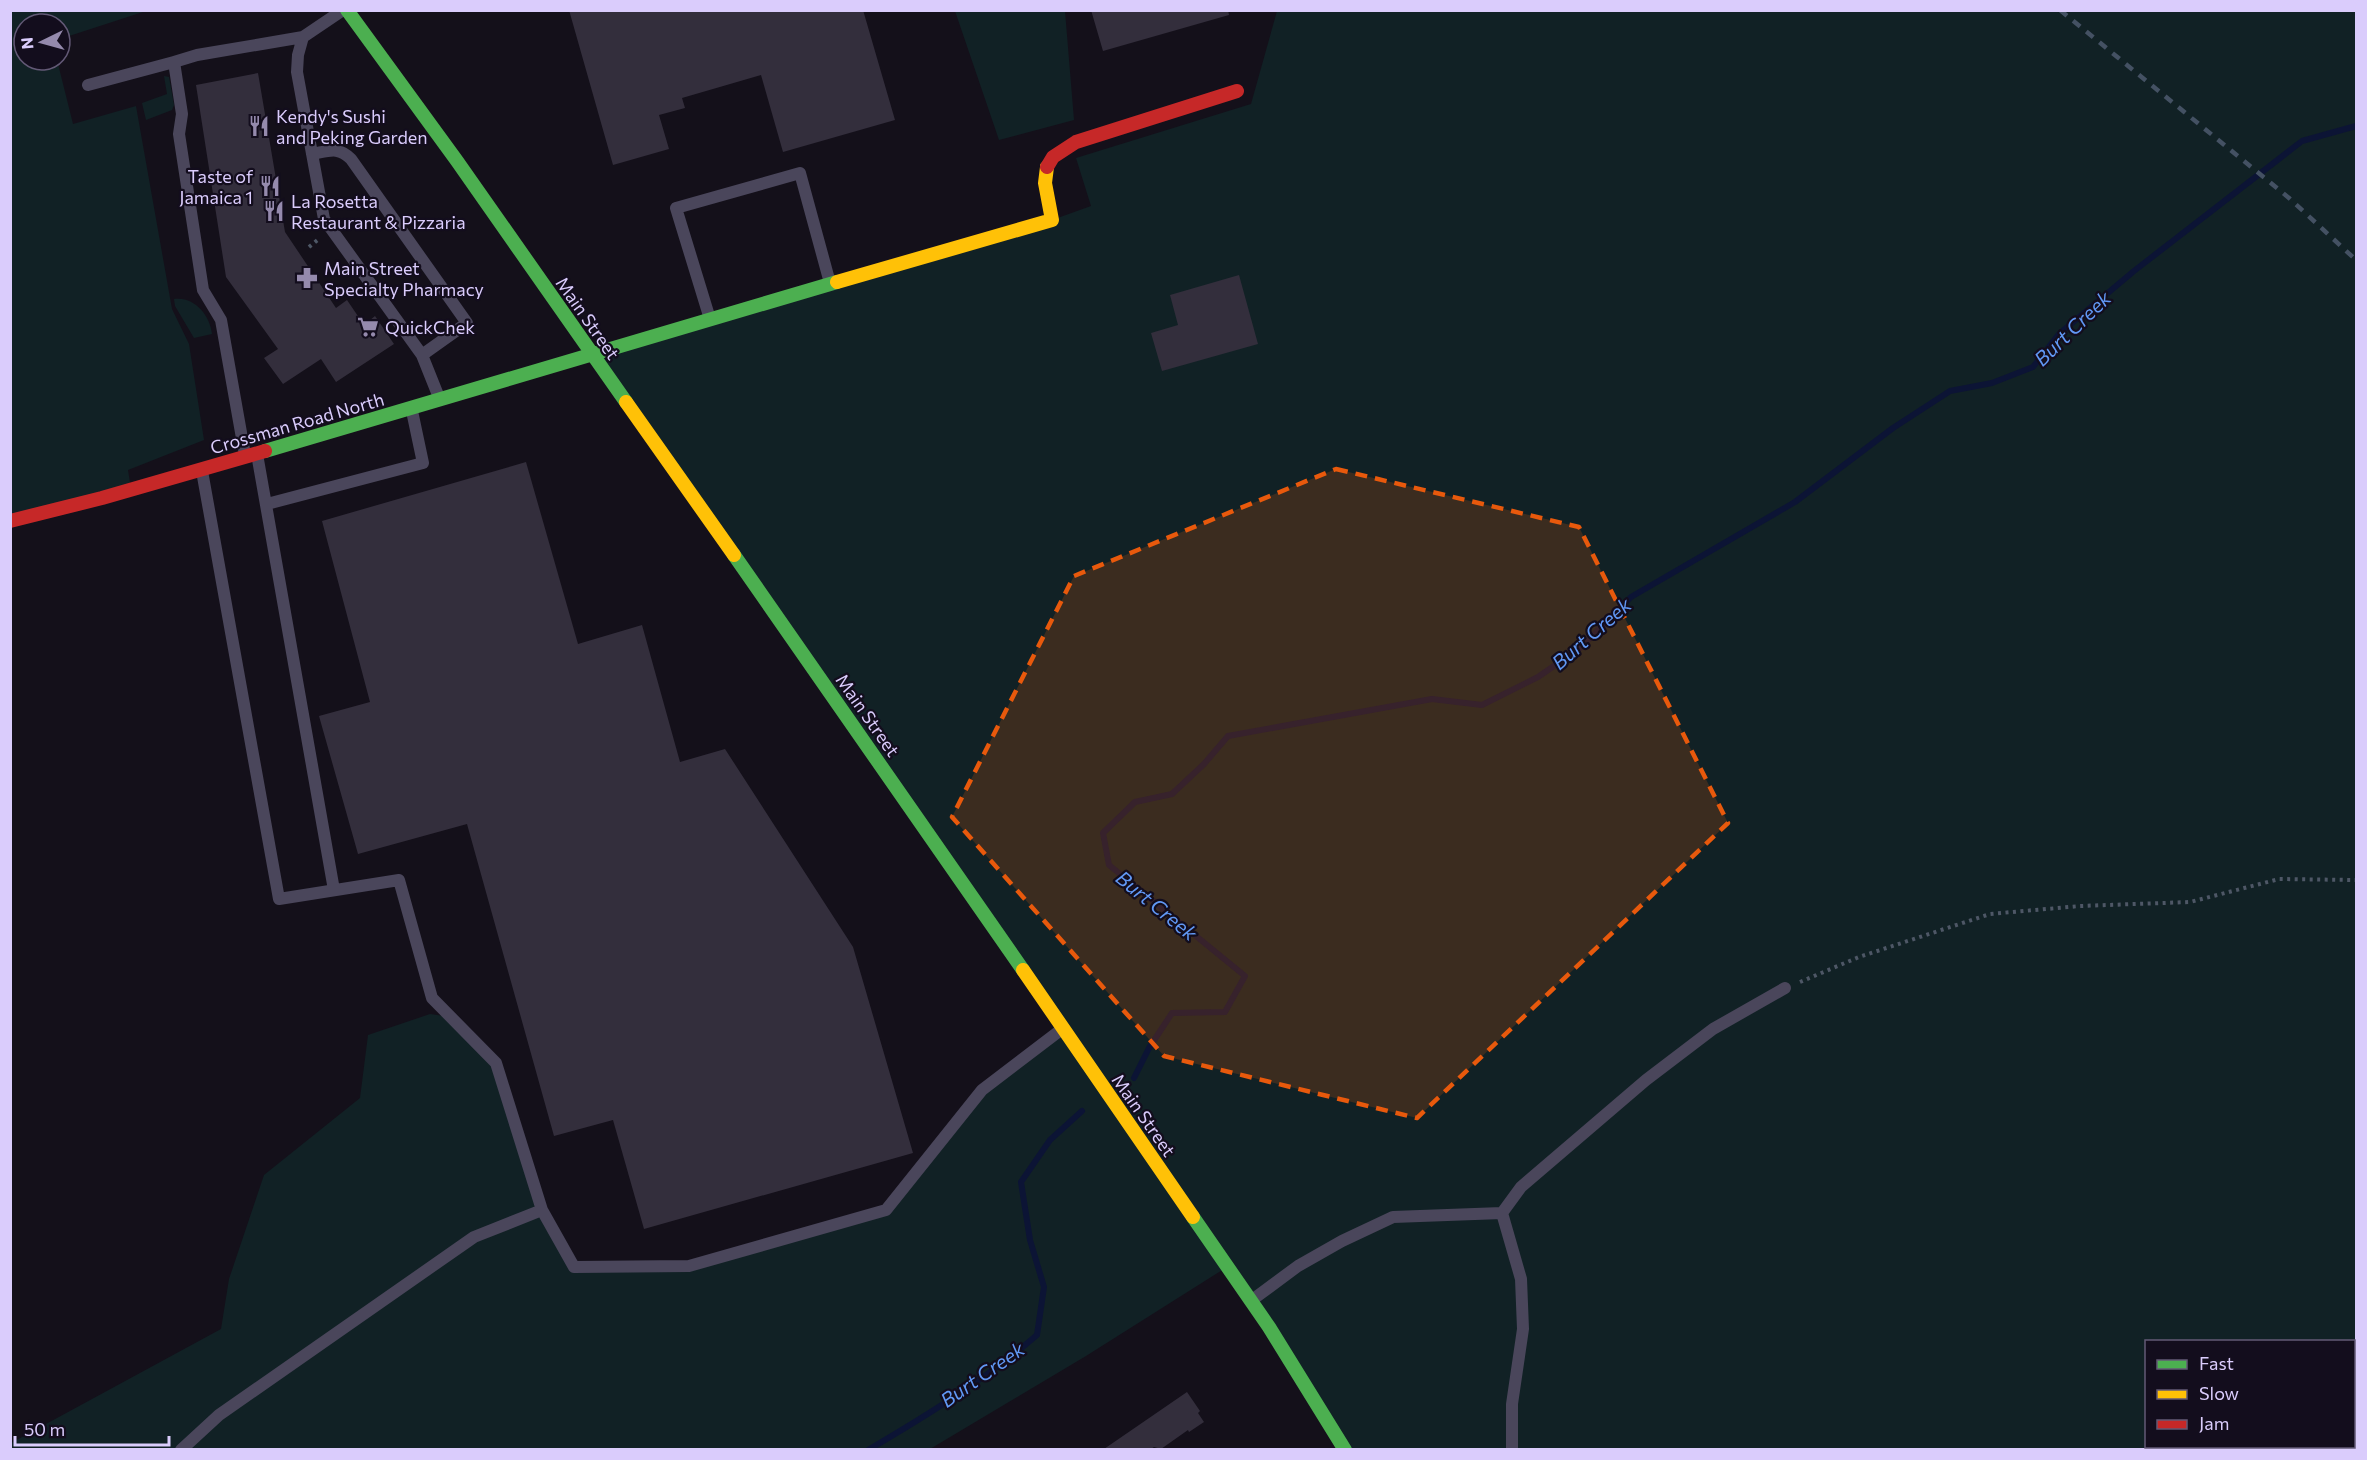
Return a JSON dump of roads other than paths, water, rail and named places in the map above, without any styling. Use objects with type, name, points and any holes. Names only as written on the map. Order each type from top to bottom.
[{"type":"main road","name":"Main Street","points":[[345,10],[457,161],[941,850],[1251,1301],[1345,1449]]},
{"type":"main road","name":"Crossman Road North","points":[[10,521],[441,401],[652,336],[1052,220],[1044,185],[1045,168],[1058,151],[1076,142],[1237,91]]},
{"type":"lane","points":[[88,85],[197,55],[303,37],[345,10]]},
{"type":"lane","points":[[303,37],[298,55],[297,72],[324,219],[422,355],[441,401]]},
{"type":"lane","points":[[174,62],[182,114],[178,134],[203,290],[221,320],[251,455],[267,504],[334,890]]},
{"type":"lane","points":[[312,154],[331,150],[343,151],[351,159],[467,323],[422,355]]},
{"type":"lane","points":[[710,320],[676,208],[800,173],[831,285]]},
{"type":"lane","points":[[267,504],[423,463],[412,409]]},
{"type":"lane","points":[[202,469],[279,899],[399,880],[432,998],[496,1063],[542,1210],[574,1267],[689,1266],[886,1210],[982,1090],[1062,1028]]},
{"type":"lane","points":[[1502,1213],[1521,1187],[1646,1080],[1713,1029],[1785,988]]},
{"type":"lane","points":[[180,1449],[219,1415],[466,1242],[542,1210]]},
{"type":"lane","points":[[1251,1301],[1298,1266],[1342,1241],[1393,1217],[1502,1213]]},
{"type":"lane","points":[[1502,1213],[1521,1279],[1523,1329],[1512,1404],[1512,1449]]},
{"type":"waterway","name":"Burt Creek","points":[[1134,1078],[1149,1048],[1172,1013],[1225,1012],[1245,976],[1109,865],[1103,833],[1135,802],[1172,794],[1204,764],[1228,736],[1432,699],[1482,705],[1538,677],[1580,648],[1631,597],[1795,502],[1893,428],[1950,391],[1992,383],[2033,367],[2059,334],[2134,271],[2302,141],[2356,126]]},
{"type":"waterway","name":"Burt Creek","points":[[868,1450],[955,1396],[997,1367],[1037,1335],[1044,1287],[1030,1240],[1021,1182],[1050,1140],[1082,1111]]},
{"type":"railway","points":[[2060,10],[2289,198],[2356,260]]},
{"type":"place","name":"Kendy's Sushi and Peking Garden","points":[[259,126]]},
{"type":"place","name":"Taste of Jamaica 1","points":[[270,186]]},
{"type":"place","name":"La Rosetta Restaurant & Pizzaria","points":[[274,211]]},
{"type":"place","name":"Main Street Specialty Pharmacy","points":[[307,278]]},
{"type":"place","name":"QuickChek","points":[[368,327]]}]
